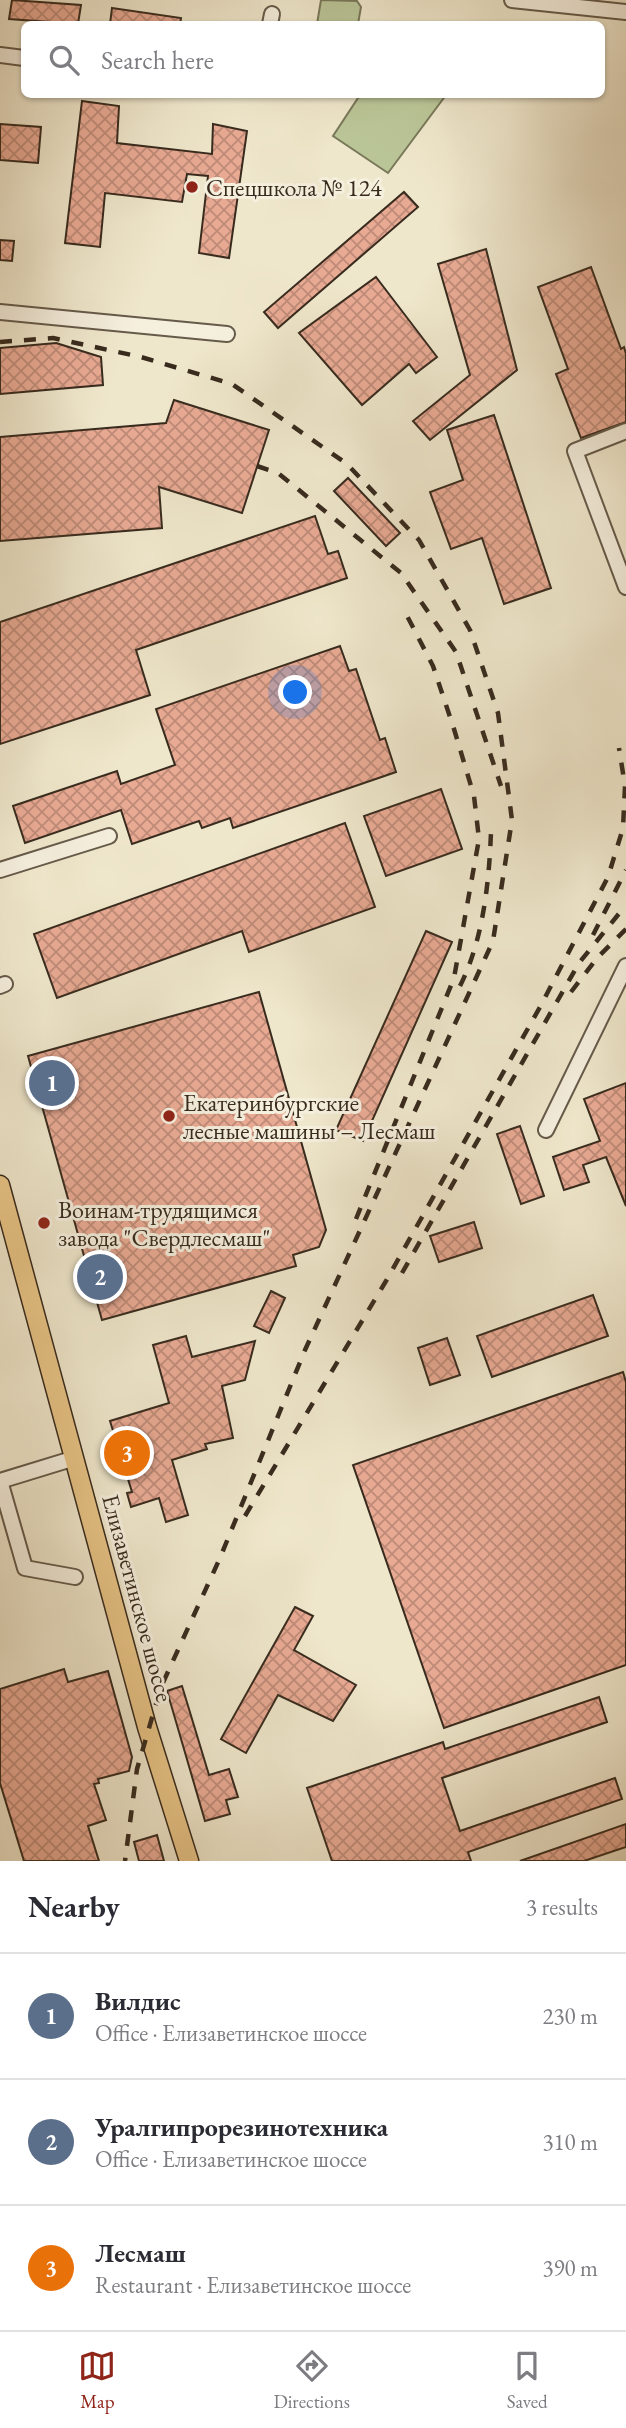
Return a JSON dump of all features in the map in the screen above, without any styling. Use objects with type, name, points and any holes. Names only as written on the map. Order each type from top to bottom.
[{"type":"main road","name":"Елизаветинское шоссе","points":[[0,1185],[147,1727],[189,1861]]},
{"type":"street","points":[[512,0],[626,12]]},
{"type":"street","points":[[0,55],[21,58]]},
{"type":"street","points":[[0,312],[227,334]]},
{"type":"street","points":[[626,431],[575,451],[626,587]]},
{"type":"street","points":[[0,870],[109,835]]},
{"type":"street","points":[[546,1130],[626,966]]},
{"type":"street","points":[[75,1458],[0,1481],[25,1568],[75,1577]]},
{"type":"green space","points":[[321,0],[357,1],[361,7],[359,21],[318,21]]},
{"type":"green space","points":[[358,98],[444,98],[388,173],[333,136]]},
{"type":"building","points":[[12,0],[81,5],[78,21],[9,19]]},
{"type":"building","points":[[112,8],[181,18],[180,21],[110,21]]},
{"type":"building","points":[[82,101],[119,106],[117,143],[212,154],[213,124],[247,131],[229,258],[199,253],[208,176],[187,174],[182,202],[105,193],[100,247],[65,243]]},
{"type":"building","points":[[0,124],[41,127],[38,163],[0,160]]},
{"type":"building","points":[[404,192],[418,207],[278,328],[264,312]]},
{"type":"building","points":[[0,240],[14,241],[12,261],[0,260]]},
{"type":"building","points":[[486,249],[517,370],[430,440],[413,421],[470,375],[438,264]]},
{"type":"building","points":[[591,267],[621,349],[624,347],[626,354],[626,422],[581,438],[556,374],[568,369],[538,287]]},
{"type":"building","points":[[376,277],[437,357],[416,373],[409,364],[362,405],[299,333]]},
{"type":"building","points":[[56,343],[101,357],[103,385],[0,394],[0,348]]},
{"type":"building","points":[[174,400],[269,430],[242,513],[159,487],[162,528],[0,541],[0,437],[166,423]]},
{"type":"building","points":[[494,415],[551,588],[504,604],[482,538],[451,549],[430,492],[463,480],[447,430]]},
{"type":"building","points":[[348,478],[400,533],[386,546],[334,491]]},
{"type":"building","points":[[315,516],[328,554],[338,551],[347,578],[136,650],[150,695],[0,744],[0,622]]},
{"type":"building","points":[[340,646],[349,671],[356,669],[380,740],[385,738],[396,772],[233,828],[230,818],[202,828],[199,821],[132,844],[121,810],[25,843],[13,806],[117,771],[121,784],[175,765],[156,709]]},
{"type":"building","points":[[441,789],[462,849],[386,876],[364,816]]},
{"type":"building","points":[[345,823],[375,907],[249,952],[242,931],[57,998],[34,934]]},
{"type":"building","points":[[426,931],[452,942],[363,1141],[336,1130]]},
{"type":"building","name":"Екатеринбургские лесные машины – Лесмаш","points":[[259,992],[326,1230],[319,1247],[293,1255],[296,1266],[102,1320],[28,1056]]},
{"type":"building","points":[[626,1083],[626,1206],[606,1157],[583,1165],[589,1182],[564,1190],[553,1157],[600,1141],[584,1099]]},
{"type":"building","points":[[520,1126],[544,1196],[521,1204],[497,1134]]},
{"type":"building","points":[[474,1222],[482,1248],[439,1262],[430,1236]]},
{"type":"building","points":[[271,1291],[285,1298],[269,1333],[254,1326]]},
{"type":"building","points":[[593,1295],[608,1336],[492,1377],[477,1336]]},
{"type":"building","points":[[186,1336],[192,1357],[255,1341],[245,1380],[222,1386],[233,1438],[205,1444],[207,1449],[172,1460],[188,1515],[166,1522],[159,1498],[131,1507],[127,1493],[132,1492],[110,1421],[169,1403],[153,1345]]},
{"type":"building","points":[[447,1338],[460,1375],[430,1385],[418,1348]]},
{"type":"building","points":[[623,1372],[626,1382],[626,1665],[444,1728],[353,1465]]},
{"type":"building","points":[[295,1607],[313,1616],[294,1650],[356,1685],[333,1721],[278,1695],[246,1753],[221,1739]]},
{"type":"building","points":[[64,1669],[68,1682],[108,1671],[132,1757],[129,1771],[98,1779],[99,1783],[94,1784],[106,1820],[88,1826],[99,1861],[24,1861],[0,1783],[0,1689]]},
{"type":"building","points":[[182,1686],[209,1775],[229,1769],[238,1797],[226,1800],[230,1814],[205,1821],[167,1691]]},
{"type":"building","points":[[599,1697],[607,1722],[442,1778],[460,1831],[615,1778],[622,1799],[468,1852],[471,1861],[332,1861],[307,1788],[443,1742],[445,1749]]},
{"type":"building","points":[[626,1824],[626,1847],[584,1861],[520,1861]]},
{"type":"building","points":[[157,1835],[164,1861],[139,1861],[134,1842]]},
{"type":"railway","points":[[0,342],[53,338],[141,357],[232,384],[347,464],[419,540],[470,630],[498,713],[512,820],[493,941],[305,1350],[220,1558],[161,1687],[137,1769],[125,1861]]},
{"type":"railway","points":[[257,466],[278,473],[401,573],[456,652],[501,786]]},
{"type":"railway","points":[[356,1219],[454,978],[479,839],[474,796],[454,729],[433,666],[403,608]]},
{"type":"railway","points":[[245,1516],[386,1281],[540,1007],[608,877],[623,828],[625,786],[619,748]]},
{"type":"railway","points":[[460,986],[479,931],[489,872],[491,832]]},
{"type":"railway","points":[[593,935],[626,870]]},
{"type":"railway","points":[[402,1273],[579,963],[626,905]]},
{"type":"railway","points":[[571,992],[598,957],[626,929]]},
{"type":"place","name":"Спецшкола № 124","points":[[192,187]]},
{"type":"place","name":"Вилдис","points":[[52,1083]]},
{"type":"place","name":"Екатеринбургские лесные машины – Лесмаш","points":[[169,1116]]},
{"type":"place","name":"Воинам-трудящимся завода \"Свердлесмаш\"","points":[[44,1223]]},
{"type":"place","name":"Уралгипрорезинотехника","points":[[100,1277]]},
{"type":"place","name":"Лесмаш","points":[[127,1453]]}]
